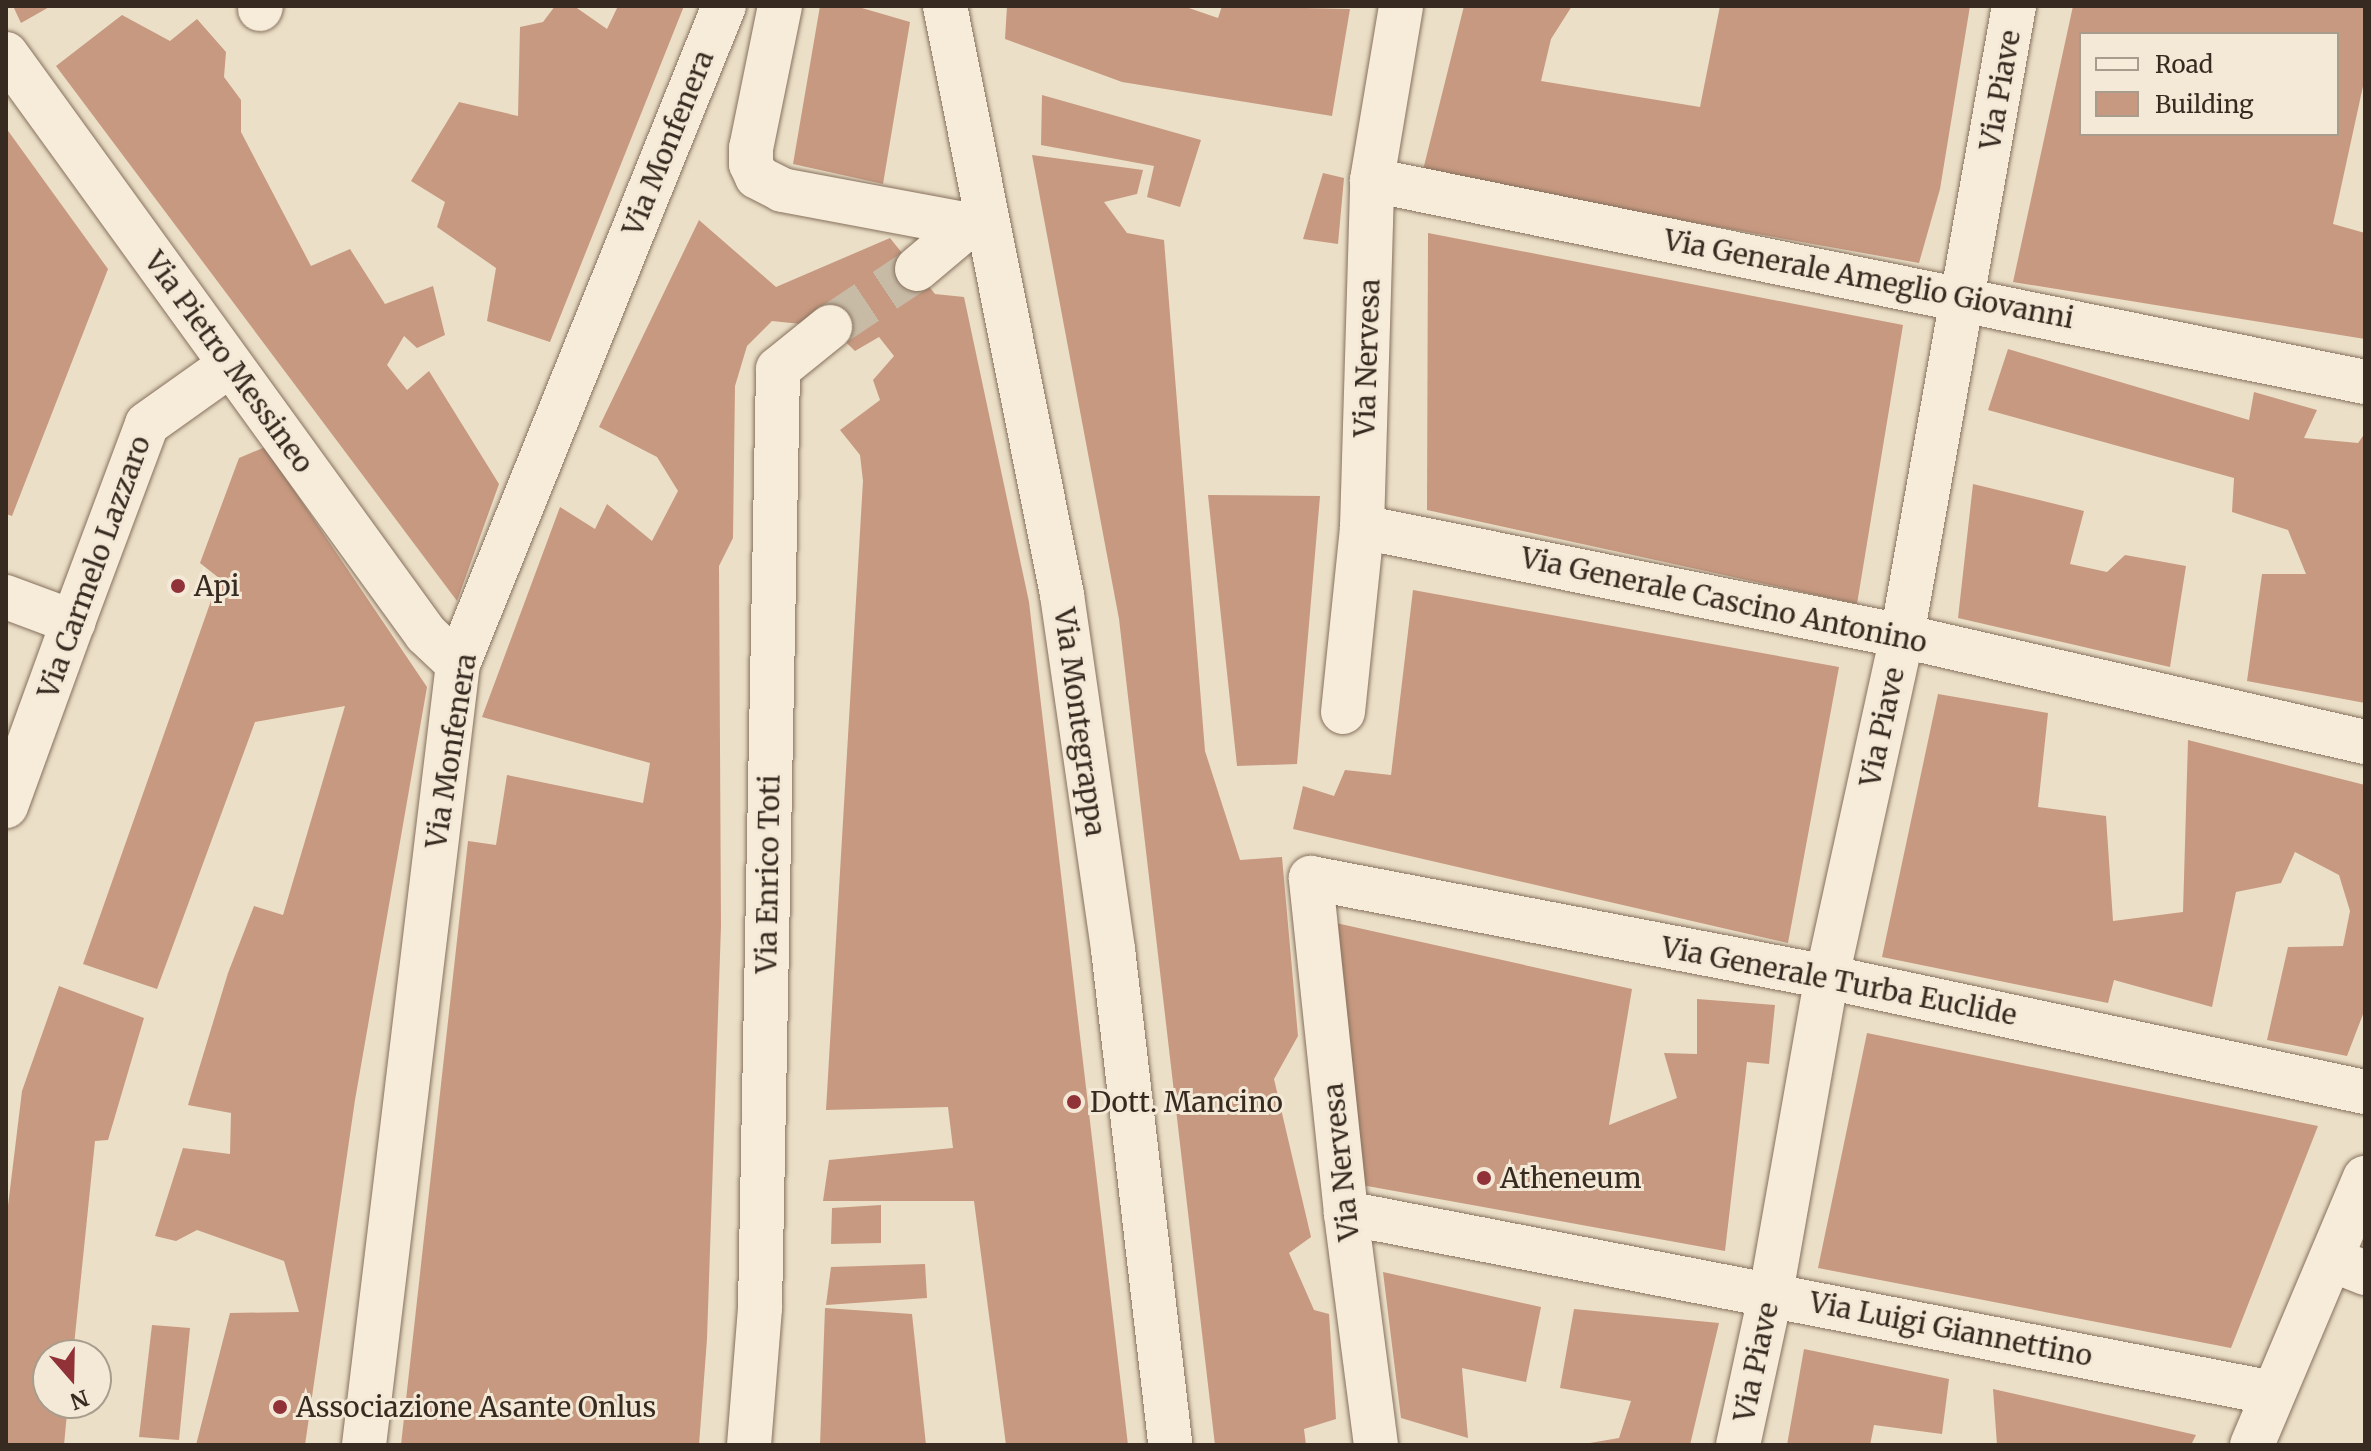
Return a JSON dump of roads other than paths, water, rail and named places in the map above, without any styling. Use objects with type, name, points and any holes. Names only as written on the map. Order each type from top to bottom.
[{"type":"street","name":"Via Monfenera","points":[[364,1445],[458,664],[724,6]]},
{"type":"street","points":[[780,6],[751,148],[751,164],[757,177],[782,190],[977,221]]},
{"type":"street","name":"Via Montegrappa","points":[[945,6],[977,221],[1062,595],[1113,949],[1170,1445]]},
{"type":"street","name":"Via Nervesa","points":[[1343,712],[1362,527],[1372,180],[1401,6]]},
{"type":"street","name":"Via Piave","points":[[1738,1445],[1771,1293],[1827,977],[1902,636],[1965,298],[2014,6]]},
{"type":"street","name":"Via Pietro Messineo","points":[[6,54],[426,634],[458,664]]},
{"type":"street","name":"Via Generale Ameglio Giovanni","points":[[1372,180],[1965,298],[2365,382]]},
{"type":"street","points":[[917,269],[977,221]]},
{"type":"street","name":"Via Enrico Toti","points":[[749,1445],[760,1308],[778,369],[830,327]]},
{"type":"street","name":"Via Carmelo Lazzaro","points":[[6,806],[147,424],[230,365]]},
{"type":"street","name":"Via Generale Cascino Antonino","points":[[1362,527],[1902,636],[2365,742]]},
{"type":"street","points":[[6,597],[73,622]]},
{"type":"street","name":"Via Nervesa","points":[[1311,878],[1346,1213],[1376,1445]]},
{"type":"street","name":"Via Generale Turba Euclide","points":[[1311,878],[1827,977],[2365,1092]]},
{"type":"street","points":[[2252,1445],[2273,1393],[2349,1266],[2365,1178]]},
{"type":"street","name":"Via Luigi Giannettino","points":[[1346,1213],[1771,1293],[2273,1393]]},
{"type":"tunnel","points":[[830,327],[917,269]]},
{"type":"place","name":"Api","points":[[178,586]]},
{"type":"place","name":"Dott. Mancino","points":[[1074,1102]]},
{"type":"place","name":"Atheneum","points":[[1484,1178]]},
{"type":"place","name":"Associazione Asante Onlus","points":[[280,1407]]}]
